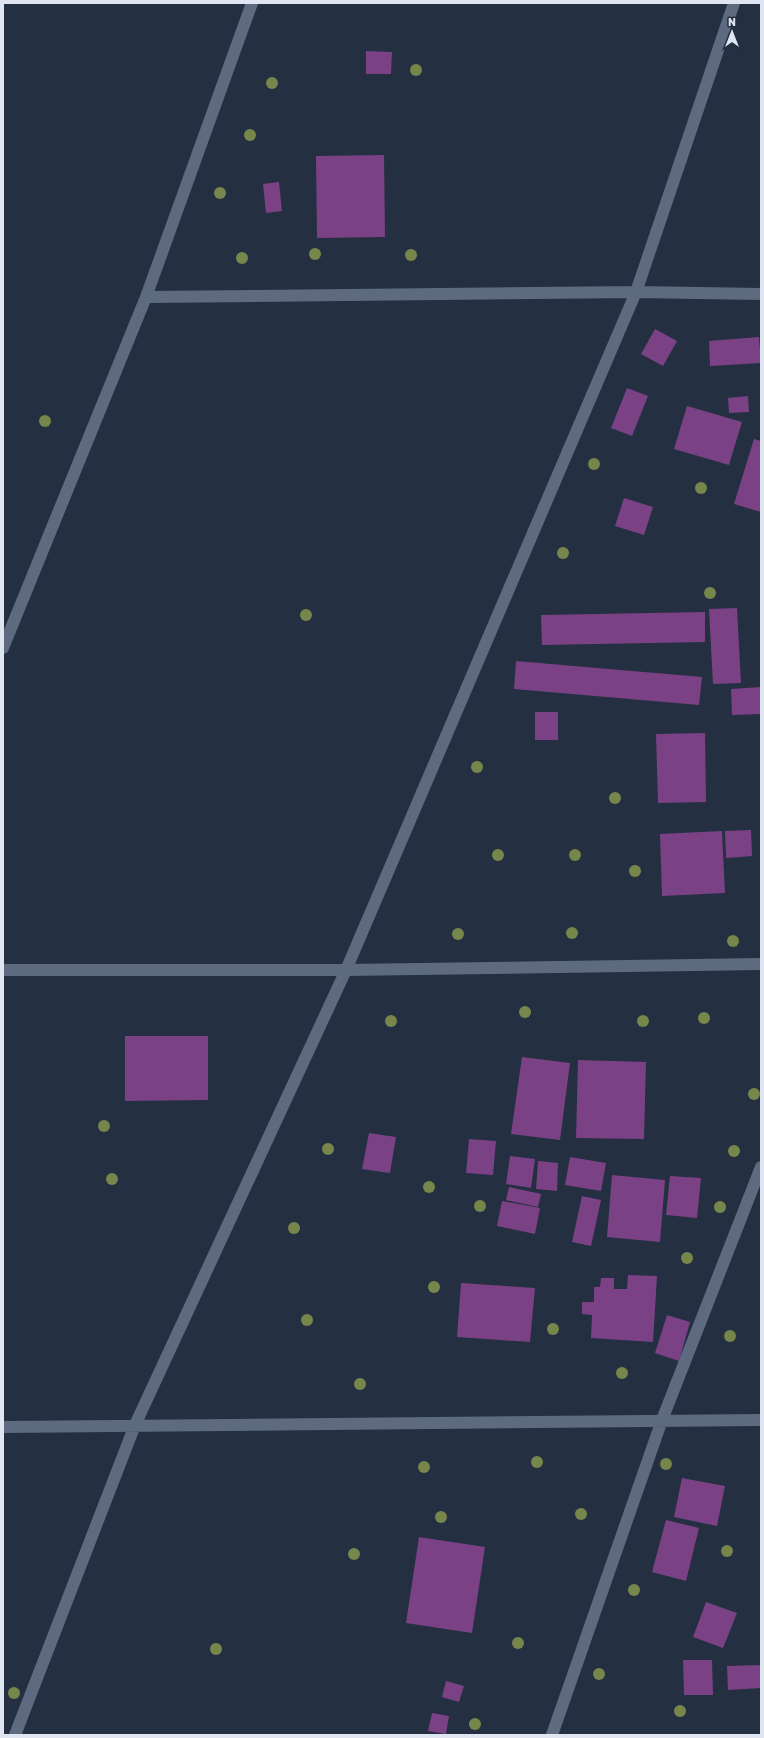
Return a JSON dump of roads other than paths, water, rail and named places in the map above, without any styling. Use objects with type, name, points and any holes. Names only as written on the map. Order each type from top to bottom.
[{"type":"street","points":[[3,648],[146,297],[252,3]]},
{"type":"street","points":[[15,1735],[135,1425],[346,970],[636,292],[734,3]]},
{"type":"street","points":[[146,297],[636,292],[761,294]]},
{"type":"street","points":[[3,970],[346,970],[761,964]]},
{"type":"street","points":[[552,1735],[662,1420],[761,1168]]},
{"type":"street","points":[[3,1427],[761,1420]]}]
